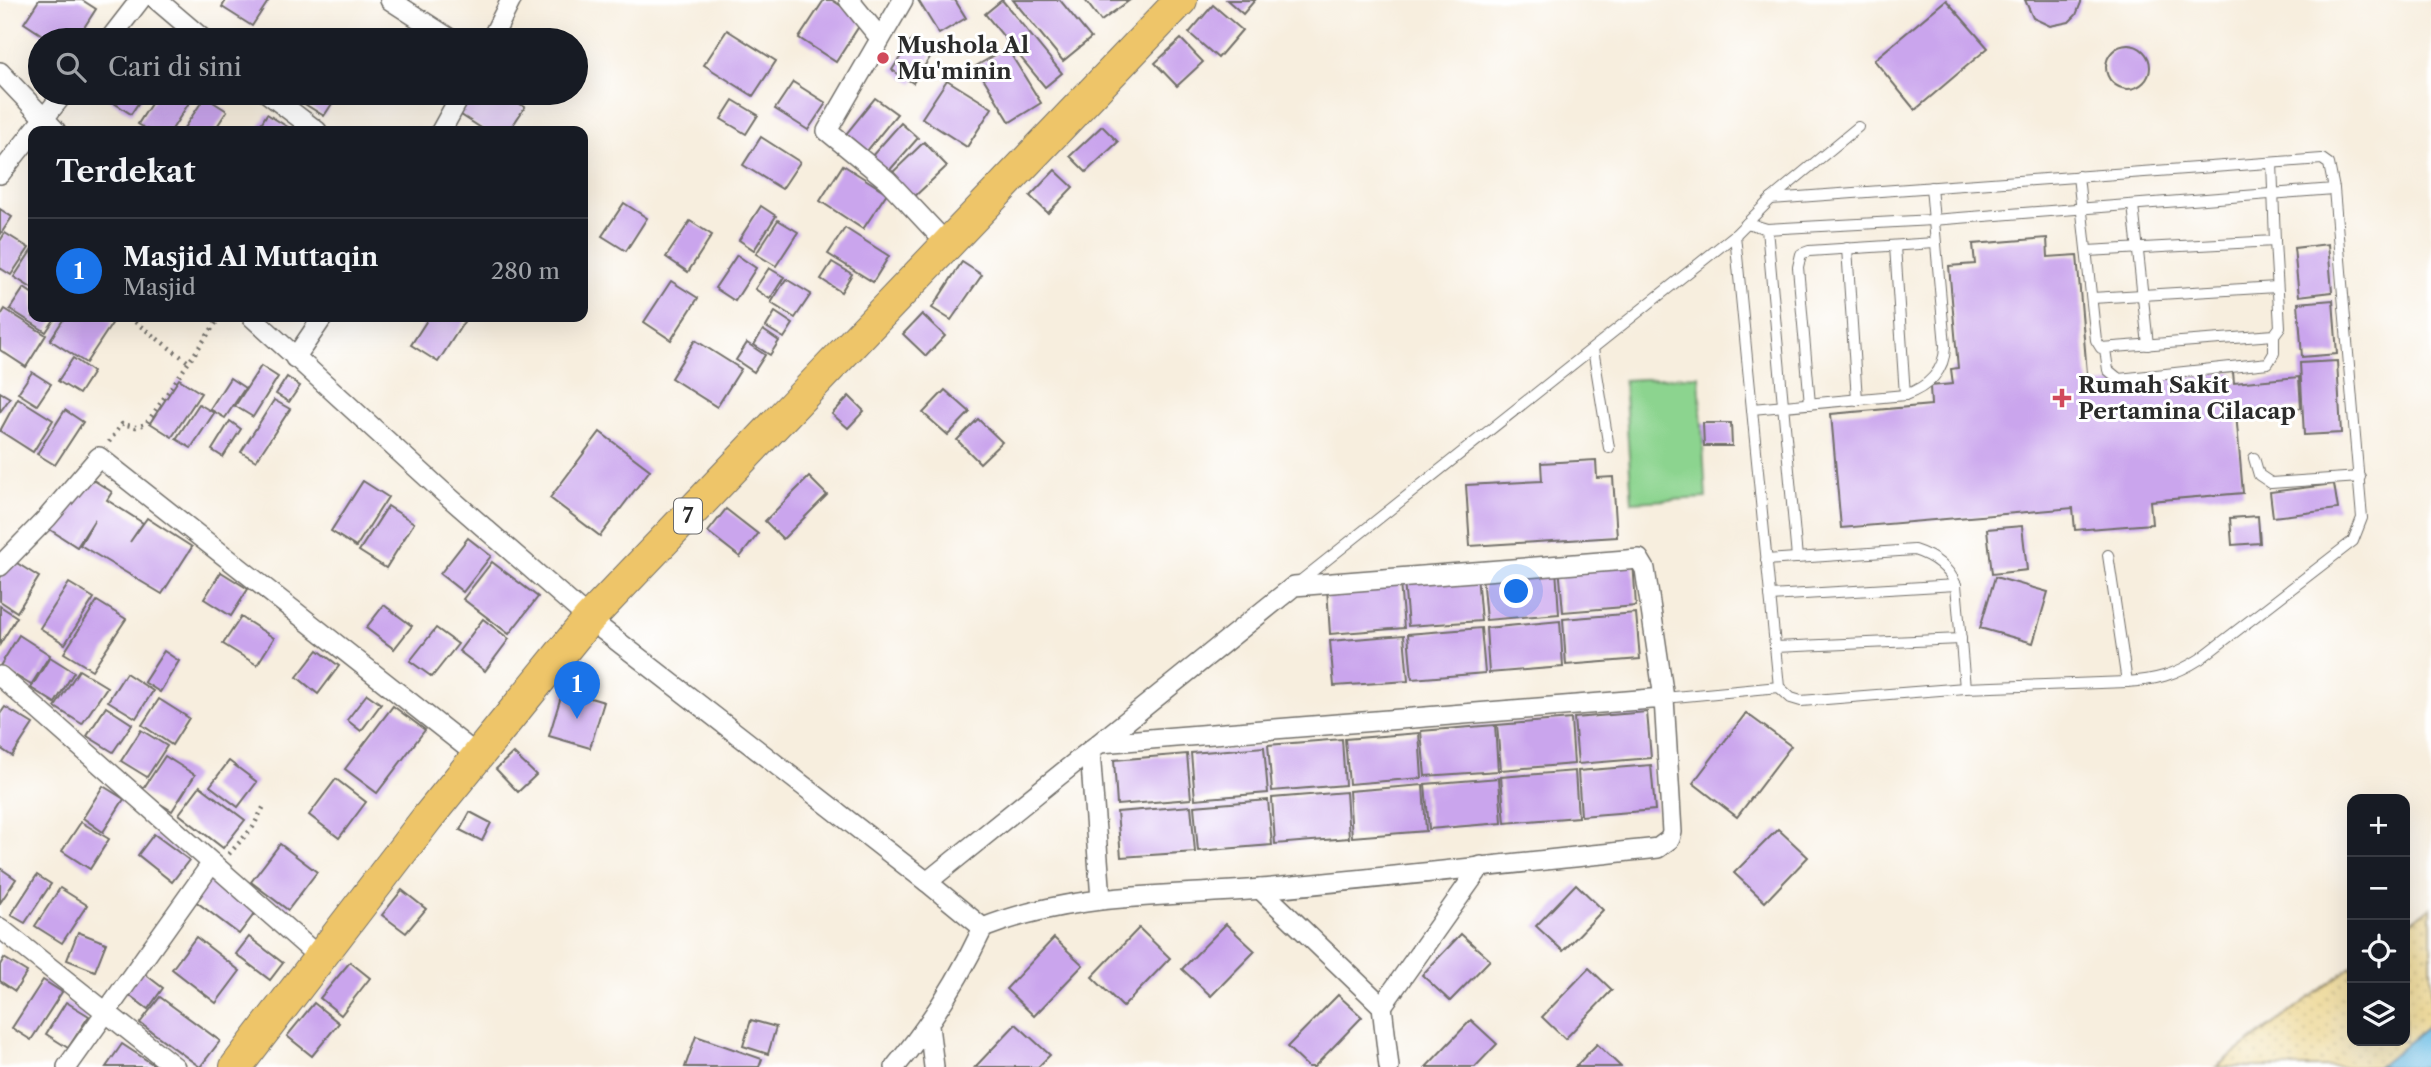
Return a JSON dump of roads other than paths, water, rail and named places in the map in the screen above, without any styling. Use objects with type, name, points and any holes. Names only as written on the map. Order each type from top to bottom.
[{"type":"highway","name":"7","points":[[236,1067],[478,756],[589,619],[1181,0]]},
{"type":"street","points":[[118,28],[140,0]]},
{"type":"street","points":[[157,0],[190,28]]},
{"type":"street","points":[[390,0],[433,28]]},
{"type":"street","points":[[497,28],[511,0]]},
{"type":"street","points":[[849,0],[880,38]]},
{"type":"street","points":[[903,0],[827,131],[887,180],[947,244]]},
{"type":"street","points":[[0,72],[28,102]]},
{"type":"street","points":[[31,105],[49,125],[58,105]]},
{"type":"street","points":[[283,105],[310,126]]},
{"type":"street","points":[[444,126],[456,105]]},
{"type":"street","points":[[0,174],[28,146]]},
{"type":"street","points":[[257,322],[589,619],[983,928]]},
{"type":"street","points":[[295,358],[320,322]]},
{"type":"street","points":[[0,566],[47,518],[99,457],[478,756]]},
{"type":"street","points":[[895,1067],[929,1026],[965,966],[983,928],[1023,912],[1101,899],[1260,889],[1664,845],[1672,832],[1664,698],[1645,569],[1639,559],[1294,586],[927,882]]},
{"type":"street","points":[[0,676],[320,958]]},
{"type":"street","points":[[1095,747],[1664,698]]},
{"type":"street","points":[[1095,747],[1101,899]]},
{"type":"street","points":[[67,1067],[106,1009],[214,865]]},
{"type":"street","points":[[1382,1006],[1481,866]]},
{"type":"street","points":[[1260,889],[1382,1006],[1389,1067]]},
{"type":"street","points":[[0,928],[106,1009],[175,1067]]},
{"type":"street","points":[[929,1026],[934,1067]]},
{"type":"lane","points":[[1294,586],[1735,235],[1771,199],[1858,127]]},
{"type":"lane","points":[[1735,235],[1779,687],[1791,698],[1801,701],[1965,688],[2152,680],[2184,669],[2353,541],[2362,524],[2360,477],[2334,189],[2329,164],[2322,159],[1771,199]]},
{"type":"lane","points":[[2078,176],[2096,340],[2105,349],[2108,370],[2119,379],[2268,363],[2274,353],[2274,335],[2280,327],[2272,163]]},
{"type":"lane","points":[[1752,409],[1905,395],[1927,383],[1942,367],[1945,359],[1931,187]]},
{"type":"lane","points":[[1747,223],[1766,229],[1933,220],[2334,189]]},
{"type":"lane","points":[[2133,205],[2148,345]]},
{"type":"lane","points":[[1766,229],[1797,558]]},
{"type":"lane","points":[[2087,251],[2275,241]]},
{"type":"lane","points":[[1810,404],[1799,261],[1801,254],[1809,251],[1935,243]]},
{"type":"lane","points":[[1895,246],[1905,395]]},
{"type":"lane","points":[[1847,248],[1857,400]]},
{"type":"lane","points":[[2092,298],[2277,287]]},
{"type":"lane","points":[[2105,349],[2274,335]]},
{"type":"lane","points":[[1593,349],[1609,448]]},
{"type":"lane","points":[[2254,458],[2259,475],[2271,483],[2360,477]]},
{"type":"lane","points":[[1766,560],[1914,550],[1941,564],[1949,570],[1956,585],[1965,688]]},
{"type":"lane","points":[[2108,555],[2127,681]]},
{"type":"lane","points":[[1770,596],[1956,585]]},
{"type":"lane","points":[[1775,647],[1961,639]]},
{"type":"lane","points":[[1664,698],[1779,687]]},
{"type":"water","points":[[2431,1024],[2431,1067],[2378,1067],[2404,1046],[2410,1046],[2410,1041]]},
{"type":"place","name":"Mushola Al Mu'minin","points":[[883,58]]},
{"type":"place","name":"Rumah Sakit Pertamina Cilacap","points":[[2062,398]]},
{"type":"place","name":"Masjid Al Muttaqin","points":[[577,719]]}]
